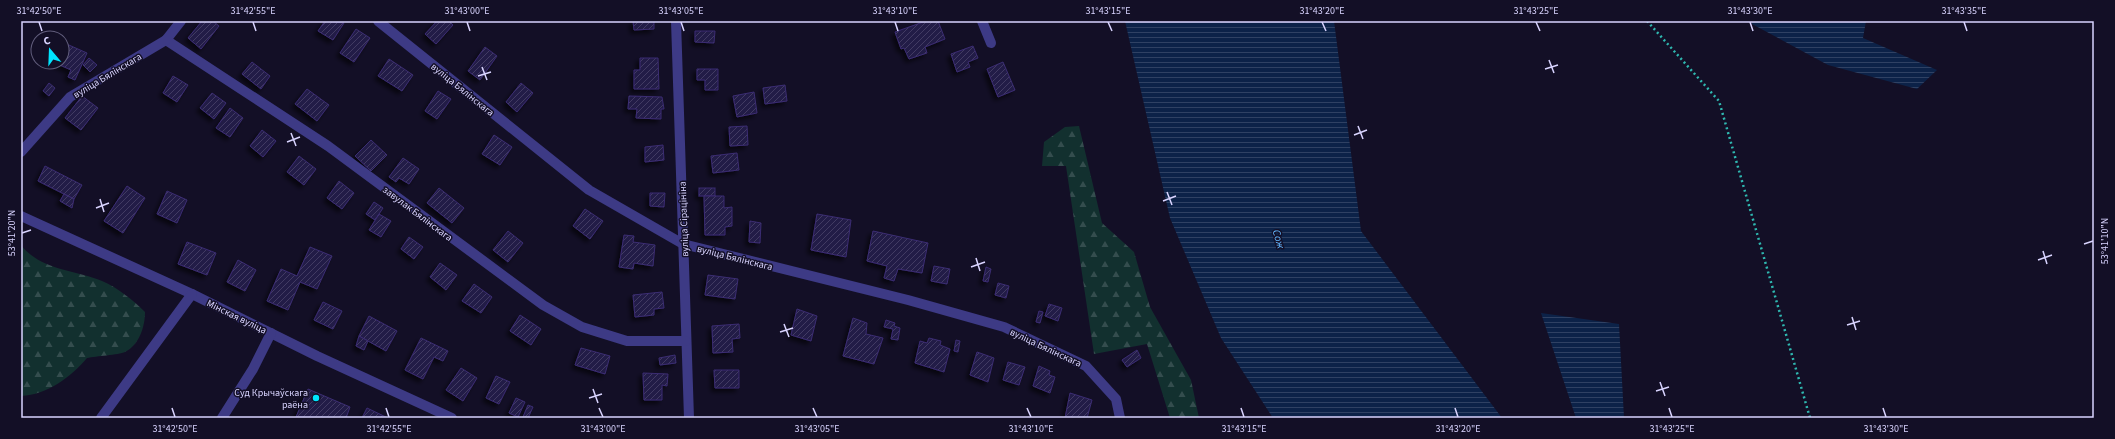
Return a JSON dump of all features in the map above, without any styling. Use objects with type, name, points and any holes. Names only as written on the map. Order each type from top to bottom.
[{"type":"street","name":"вуліца Бялінскага","points":[[21,152],[70,97],[166,40],[181,21]]},
{"type":"street","name":"вуліца Бялінскага","points":[[378,21],[589,190],[684,244],[908,300],[1004,327],[1086,366],[1116,399],[1120,418]]},
{"type":"street","name":"вуліца Сірацініна","points":[[676,21],[684,244],[688,418]]},
{"type":"street","points":[[982,21],[991,43]]},
{"type":"street","name":"завулак Бялінскага","points":[[166,40],[328,146],[543,305],[582,328],[627,341],[686,341]]},
{"type":"street","name":"Мінская вуліца","points":[[21,216],[192,294],[452,418]]},
{"type":"street","points":[[101,418],[192,294]]},
{"type":"street","points":[[222,418],[253,369],[271,333]]},
{"type":"path","points":[[1647,21],[1719,101],[1810,418]]},
{"type":"green space","points":[[1079,126],[1102,223],[1134,252],[1150,307],[1191,380],[1199,418],[1170,418],[1147,344],[1094,354],[1066,166],[1042,166],[1044,142],[1065,127]]},
{"type":"green space","points":[[21,245],[38,260],[58,268],[92,277],[114,287],[145,312],[144,324],[140,335],[130,349],[122,353],[87,358],[74,372],[58,384],[49,389],[31,395],[21,396]]},
{"type":"water","name":"Сож","points":[[1125,21],[1334,21],[1361,231],[1502,418],[1273,418],[1221,338],[1170,218]]},
{"type":"water","points":[[1751,21],[1866,21],[1863,38],[1937,70],[1917,89],[1828,65],[1752,24]]},
{"type":"water","points":[[1541,313],[1619,324],[1624,418],[1576,418]]},
{"type":"building","points":[[202,21],[213,21],[219,26],[201,49],[188,38]]},
{"type":"building","points":[[325,21],[344,23],[333,40],[318,31]]},
{"type":"building","points":[[437,21],[449,21],[453,25],[436,44],[425,34]]},
{"type":"building","points":[[633,21],[654,21],[654,29],[634,30]]},
{"type":"building","points":[[926,21],[938,21],[945,39],[925,47],[927,53],[909,59],[904,48],[901,49],[895,32]]},
{"type":"building","points":[[356,29],[370,38],[354,62],[340,53]]},
{"type":"building","points":[[695,31],[715,31],[714,43],[695,42]]},
{"type":"building","points":[[70,46],[87,53],[75,80],[68,77],[71,70]]},
{"type":"building","points":[[973,46],[978,58],[968,62],[970,67],[957,72],[951,54]]},
{"type":"building","points":[[485,47],[497,56],[480,80],[468,71]]},
{"type":"building","points":[[89,58],[97,65],[90,72],[83,65]]},
{"type":"building","points":[[640,58],[658,58],[659,89],[634,89],[634,70],[640,70]]},
{"type":"building","points":[[389,59],[413,75],[402,91],[378,76]]},
{"type":"building","points":[[252,62],[270,76],[261,89],[242,74]]},
{"type":"building","points":[[1003,62],[1015,90],[998,97],[987,69]]},
{"type":"building","points":[[697,69],[718,69],[718,90],[705,90],[705,80],[697,80]]},
{"type":"building","points":[[173,76],[188,85],[177,102],[163,93]]},
{"type":"building","points":[[49,83],[55,88],[49,96],[43,91]]},
{"type":"building","points":[[521,83],[533,93],[517,112],[506,102]]},
{"type":"building","points":[[785,85],[787,101],[765,104],[763,88]]},
{"type":"building","points":[[307,89],[329,105],[317,121],[295,104]]},
{"type":"building","points":[[438,91],[451,99],[437,119],[425,111]]},
{"type":"building","points":[[754,92],[757,113],[737,117],[733,96]]},
{"type":"building","points":[[212,93],[226,103],[214,119],[200,108]]},
{"type":"building","points":[[82,96],[98,108],[81,130],[65,118]]},
{"type":"building","points":[[629,96],[662,97],[664,109],[661,109],[661,119],[636,118],[637,109],[628,109]]},
{"type":"building","points":[[230,108],[243,118],[230,137],[216,128]]},
{"type":"building","points":[[747,126],[748,145],[730,146],[729,127]]},
{"type":"building","points":[[262,130],[276,141],[263,157],[250,146]]},
{"type":"building","points":[[494,135],[512,147],[500,165],[482,154]]},
{"type":"building","points":[[371,140],[387,155],[371,171],[355,156]]},
{"type":"building","points":[[663,145],[664,160],[645,162],[645,147]]},
{"type":"building","points":[[737,153],[739,170],[713,173],[711,156]]},
{"type":"building","points":[[299,156],[316,169],[304,185],[287,172]]},
{"type":"building","points":[[403,158],[419,169],[409,184],[399,178],[396,182],[389,177]]},
{"type":"building","points":[[45,166],[82,185],[74,199],[38,181]]},
{"type":"building","points":[[339,181],[354,193],[342,209],[327,198]]},
{"type":"building","points":[[127,186],[145,198],[123,233],[104,221]]},
{"type":"building","points":[[439,188],[464,208],[452,223],[427,203]]},
{"type":"building","points":[[699,188],[715,188],[715,196],[699,196]]},
{"type":"building","points":[[167,191],[187,200],[177,223],[157,214]]},
{"type":"building","points":[[650,193],[665,193],[664,207],[650,206]]},
{"type":"building","points":[[64,194],[74,199],[72,208],[60,201]]},
{"type":"building","points":[[704,196],[724,196],[724,208],[732,207],[732,226],[725,227],[725,235],[705,235]]},
{"type":"building","points":[[374,202],[383,208],[375,220],[366,214]]},
{"type":"building","points":[[585,209],[603,221],[590,239],[573,226]]},
{"type":"building","points":[[379,214],[391,221],[381,237],[369,230]]},
{"type":"building","points":[[817,214],[851,220],[846,257],[811,250]]},
{"type":"building","points":[[750,221],[761,223],[760,243],[749,242]]},
{"type":"building","points":[[508,231],[523,243],[508,262],[493,250]]},
{"type":"building","points":[[873,231],[928,243],[922,273],[898,269],[894,281],[884,278],[887,266],[867,261]]},
{"type":"building","points":[[624,235],[634,236],[633,242],[655,245],[653,266],[634,263],[633,269],[619,267]]},
{"type":"building","points":[[409,237],[423,247],[414,259],[401,249]]},
{"type":"building","points":[[187,242],[216,253],[207,275],[178,264]]},
{"type":"building","points":[[310,247],[332,256],[317,289],[300,282],[288,310],[267,301],[281,269],[297,276]]},
{"type":"building","points":[[238,260],[256,270],[245,291],[227,282]]},
{"type":"building","points":[[440,263],[457,275],[446,290],[430,277]]},
{"type":"building","points":[[934,266],[950,269],[947,284],[931,281]]},
{"type":"building","points":[[986,267],[991,269],[988,282],[983,281]]},
{"type":"building","points":[[708,275],[738,279],[735,299],[705,295]]},
{"type":"building","points":[[998,283],[1009,286],[1006,298],[995,295]]},
{"type":"building","points":[[474,284],[492,297],[481,313],[462,301]]},
{"type":"building","points":[[662,292],[664,308],[654,309],[654,315],[635,317],[633,295]]},
{"type":"building","points":[[323,302],[342,311],[333,329],[314,320]]},
{"type":"building","points":[[1049,304],[1062,308],[1058,321],[1045,316]]},
{"type":"building","points":[[797,309],[817,316],[811,341],[791,335]]},
{"type":"building","points":[[1039,311],[1043,312],[1040,323],[1036,322]]},
{"type":"building","points":[[520,315],[541,329],[531,345],[510,331]]},
{"type":"building","points":[[369,316],[397,331],[386,351],[359,336]]},
{"type":"building","points":[[853,318],[867,323],[866,334],[883,338],[874,364],[843,356]]},
{"type":"building","points":[[886,320],[895,323],[894,326],[900,328],[898,340],[891,339],[893,329],[884,327]]},
{"type":"building","points":[[739,324],[740,338],[732,339],[733,352],[713,353],[712,326]]},
{"type":"building","points":[[359,336],[368,341],[364,350],[356,346]]},
{"type":"building","points":[[421,338],[448,351],[443,361],[434,357],[423,379],[405,370]]},
{"type":"building","points":[[929,338],[941,341],[940,345],[950,349],[944,372],[915,363],[920,341],[927,343]]},
{"type":"building","points":[[956,340],[960,341],[958,352],[954,351]]},
{"type":"building","points":[[581,348],[610,356],[605,374],[575,365]]},
{"type":"building","points":[[1137,350],[1141,358],[1127,367],[1122,360]]},
{"type":"building","points":[[977,352],[994,358],[988,382],[970,375]]},
{"type":"building","points":[[675,355],[676,363],[660,365],[659,358]]},
{"type":"building","points":[[1008,362],[1025,367],[1019,385],[1003,380]]},
{"type":"building","points":[[1039,366],[1050,371],[1049,375],[1055,377],[1050,393],[1033,386]]},
{"type":"building","points":[[461,368],[477,378],[463,401],[446,390]]},
{"type":"building","points":[[714,370],[739,370],[739,388],[715,388]]},
{"type":"building","points":[[643,373],[668,374],[667,386],[662,385],[662,400],[644,400]]},
{"type":"building","points":[[496,376],[510,382],[499,404],[486,398]]},
{"type":"building","name":"Суд Крычаўскага раёна","points":[[308,389],[350,407],[346,418],[296,417]]},
{"type":"building","points":[[1070,393],[1092,400],[1087,418],[1065,418]]},
{"type":"building","points":[[516,398],[525,402],[518,417],[509,413]]},
{"type":"building","points":[[528,405],[533,407],[528,418],[525,418],[523,417]]},
{"type":"building","points":[[367,408],[388,418],[362,418]]},
{"type":"place","name":"Суд Крычаўскага раёна","points":[[316,398]]}]
